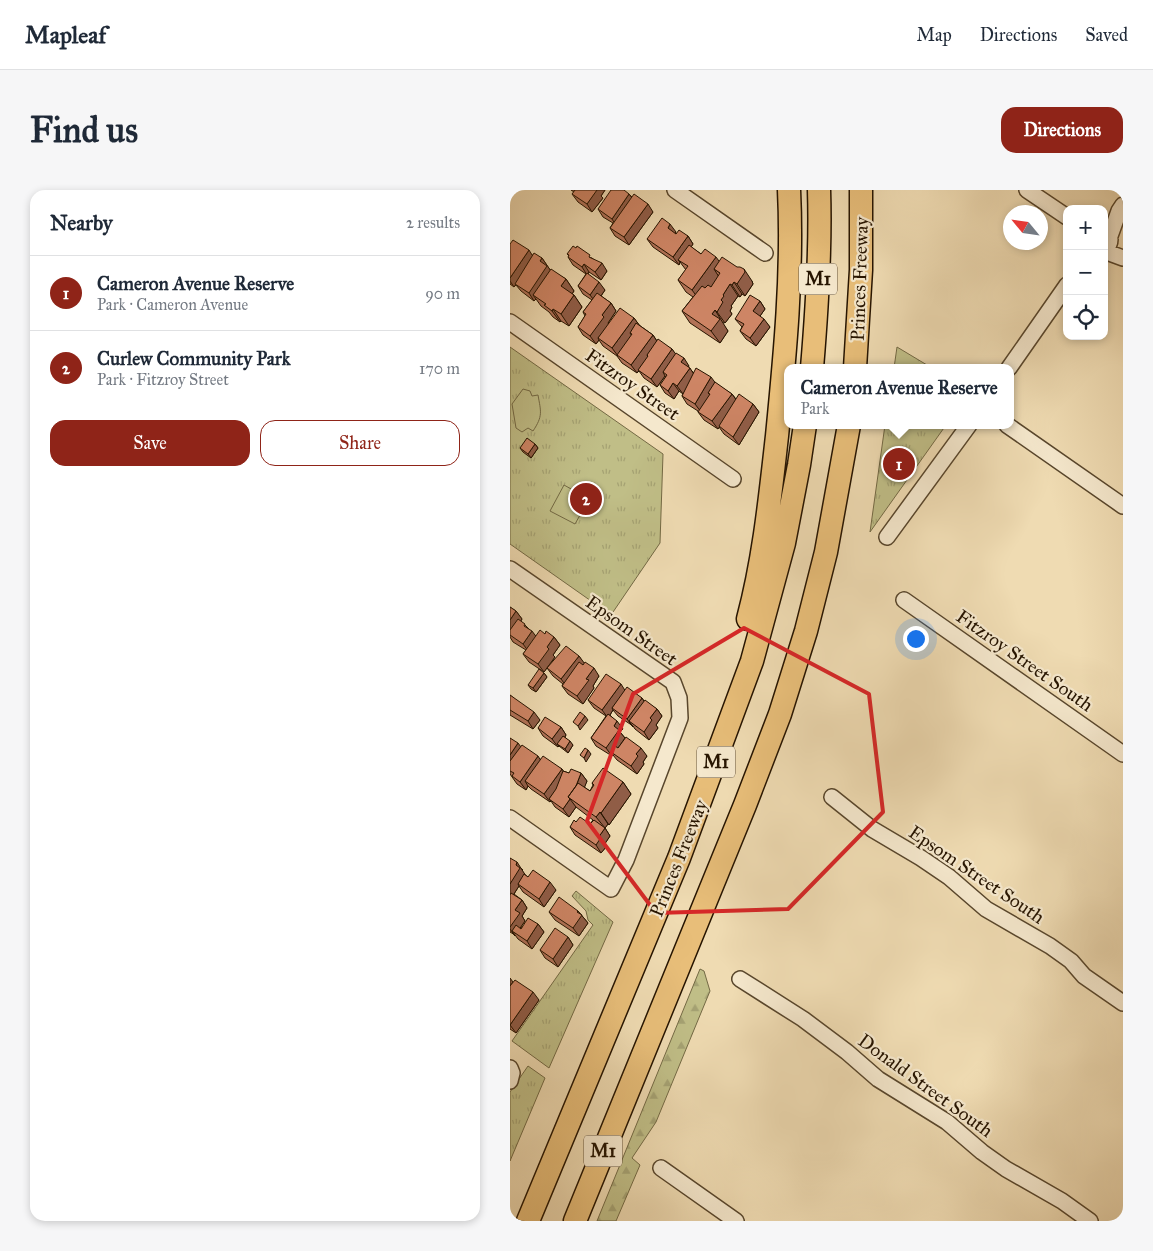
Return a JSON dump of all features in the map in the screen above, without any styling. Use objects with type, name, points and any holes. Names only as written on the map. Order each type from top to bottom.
[{"type":"highway","points":[[679,858],[734,675],[754,596],[766,530],[782,384],[787,318],[789,190]]},
{"type":"highway","name":"M1","points":[[812,364],[820,220],[818,190]]},
{"type":"highway","name":"Princes Freeway","points":[[856,364],[861,270],[861,190]]},
{"type":"highway","points":[[858,330],[873,190]]},
{"type":"highway","name":"Princes Freeway","points":[[528,1221],[679,858],[733,714],[763,623],[784,543],[804,429]]},
{"type":"highway","name":"M1","points":[[575,1221],[745,805],[780,714],[806,631],[826,552],[848,429]]},
{"type":"street","points":[[675,190],[766,253]]},
{"type":"street","points":[[1027,190],[1063,214]]},
{"type":"street","points":[[1108,234],[1121,208]]},
{"type":"street","points":[[1108,240],[1123,257]]},
{"type":"street","points":[[1012,364],[1063,291]]},
{"type":"street","name":"Fitzroy Street","points":[[510,322],[733,479]]},
{"type":"street","points":[[887,537],[966,429]]},
{"type":"street","points":[[1013,429],[1123,506]]},
{"type":"street","name":"Epsom Street","points":[[510,569],[673,682],[679,698],[680,718],[626,860],[611,888],[510,818]]},
{"type":"street","name":"Fitzroy Street South","points":[[904,600],[1123,754]]},
{"type":"street","name":"Epsom Street South","points":[[832,797],[872,829],[922,858],[949,877],[986,909],[1050,946],[1071,961],[1084,976],[1123,1003]]},
{"type":"street","name":"Donald Street South","points":[[740,979],[816,1029],[847,1052],[878,1079],[947,1122],[982,1152],[1006,1169],[1062,1201],[1090,1221]]},
{"type":"street","points":[[660,1168],[736,1221]]},
{"type":"highlighted area","points":[[744,628],[869,694],[883,812],[788,909],[656,913],[587,821],[633,694]]},
{"type":"green space","points":[[510,347],[663,454],[660,543],[611,615],[510,544]]},
{"type":"green space","points":[[897,347],[925,364],[895,364]]},
{"type":"green space","points":[[523,389],[530,391],[532,396],[538,395],[540,414],[533,431],[528,428],[522,432],[516,428],[512,404]]},
{"type":"green space","points":[[884,429],[943,429],[870,532]]},
{"type":"green space","points":[[564,485],[589,499],[575,524],[550,511]]},
{"type":"green space","points":[[576,891],[613,922],[549,1068],[512,1041],[593,925],[588,920],[586,911],[572,896]]},
{"type":"green space","points":[[700,969],[704,971],[710,991],[656,1122],[632,1158],[640,1165],[616,1221],[597,1221]]},
{"type":"green space","points":[[528,1066],[545,1078],[510,1161],[510,1092]]},
{"type":"building","points":[[575,190],[597,190],[587,204],[572,194]]},
{"type":"building","points":[[611,190],[624,190],[629,194],[612,219],[598,209]]},
{"type":"building","points":[[634,194],[648,204],[624,237],[610,228]]},
{"type":"building","points":[[662,218],[670,224],[668,228],[676,234],[679,230],[688,236],[673,257],[647,239]]},
{"type":"building","points":[[513,240],[529,250],[510,278],[510,244]]},
{"type":"building","points":[[689,245],[701,254],[705,249],[716,257],[692,290],[678,280],[688,266],[678,260]]},
{"type":"building","points":[[573,246],[576,248],[577,246],[590,255],[589,257],[602,263],[595,272],[584,264],[582,267],[568,257],[569,255],[567,254]]},
{"type":"building","points":[[534,253],[542,258],[540,261],[547,266],[529,293],[515,284]]},
{"type":"building","points":[[722,257],[737,267],[744,269],[745,272],[737,284],[734,282],[732,285],[730,284],[723,295],[721,300],[723,302],[717,312],[715,310],[712,314],[720,319],[711,331],[682,311],[702,286],[705,288],[708,285],[711,287],[720,273],[714,269]]},
{"type":"building","points":[[551,269],[566,279],[561,286],[574,295],[561,314],[553,309],[552,311],[533,295]]},
{"type":"building","points":[[587,273],[599,282],[590,295],[578,286]]},
{"type":"building","points":[[597,293],[611,303],[602,315],[604,317],[590,336],[578,327],[586,314],[583,312]]},
{"type":"building","points":[[750,295],[760,301],[753,311],[764,319],[750,338],[740,331],[744,324],[735,319]]},
{"type":"building","points":[[620,308],[634,318],[612,348],[598,338]]},
{"type":"building","points":[[636,323],[653,335],[631,365],[617,355],[632,334],[630,333]]},
{"type":"building","points":[[658,339],[672,349],[651,379],[638,370]]},
{"type":"building","points":[[676,353],[684,358],[681,362],[690,368],[677,386],[673,383],[668,391],[660,385],[667,375],[663,372]]},
{"type":"building","points":[[696,368],[711,377],[695,404],[682,396]]},
{"type":"building","points":[[715,382],[732,394],[712,421],[698,412],[710,394],[708,393]]},
{"type":"building","points":[[739,394],[753,404],[733,437],[719,426]]},
{"type":"building","points":[[527,438],[535,444],[528,454],[520,448]]},
{"type":"building","points":[[510,607],[516,611],[510,620]]},
{"type":"building","points":[[518,619],[532,631],[523,644],[510,635],[510,630]]},
{"type":"building","points":[[540,630],[545,634],[546,631],[554,637],[547,647],[549,649],[538,664],[523,654]]},
{"type":"building","points":[[566,646],[579,656],[561,679],[547,668]]},
{"type":"building","points":[[579,662],[583,665],[585,662],[594,668],[586,679],[589,680],[577,696],[562,686]]},
{"type":"building","points":[[539,669],[544,673],[533,688],[528,685]]},
{"type":"building","points":[[606,674],[621,684],[602,710],[588,700]]},
{"type":"building","points":[[627,687],[642,698],[627,719],[612,708]]},
{"type":"building","points":[[510,695],[534,712],[528,721],[510,710]]},
{"type":"building","points":[[645,700],[657,709],[650,718],[652,720],[644,732],[629,721]]},
{"type":"building","points":[[580,712],[585,716],[578,726],[573,722]]},
{"type":"building","points":[[608,714],[617,721],[614,726],[619,730],[606,748],[591,738]]},
{"type":"building","points":[[545,717],[561,727],[552,739],[538,728]]},
{"type":"building","points":[[563,736],[570,741],[565,749],[557,744]]},
{"type":"building","points":[[626,737],[641,748],[631,766],[611,752],[615,746],[618,748]]},
{"type":"building","points":[[510,738],[518,743],[510,755]]},
{"type":"building","points":[[522,745],[538,756],[520,782],[512,776],[514,773],[510,771],[510,761]]},
{"type":"building","points":[[585,748],[588,750],[584,758],[580,755]]},
{"type":"building","points":[[543,756],[562,769],[544,794],[525,781]]},
{"type":"building","points":[[603,768],[623,782],[601,813],[596,817],[568,797],[578,783],[590,791],[594,785],[592,783]]},
{"type":"building","points":[[571,769],[581,773],[576,786],[568,797],[570,799],[563,809],[549,799],[556,789],[563,771],[569,773]]},
{"type":"building","points":[[580,817],[590,824],[594,820],[605,828],[598,838],[600,839],[596,845],[570,827],[574,820],[576,822]]},
{"type":"building","points":[[510,858],[517,862],[516,865],[520,868],[510,884]]},
{"type":"building","points":[[533,870],[550,882],[539,899],[518,884],[524,874],[528,877]]},
{"type":"building","points":[[511,893],[522,900],[515,910],[520,913],[510,927],[510,895]]},
{"type":"building","points":[[559,897],[582,915],[573,928],[549,912]]},
{"type":"building","points":[[528,918],[538,924],[527,941],[512,931],[516,925],[521,929]]},
{"type":"building","points":[[555,928],[568,937],[553,959],[540,950]]},
{"type":"building","points":[[515,980],[533,992],[510,1025],[510,986]]},
{"type":"place","name":"Cameron Avenue Reserve","points":[[899,464]]},
{"type":"place","name":"Curlew Community Park","points":[[586,499]]}]
